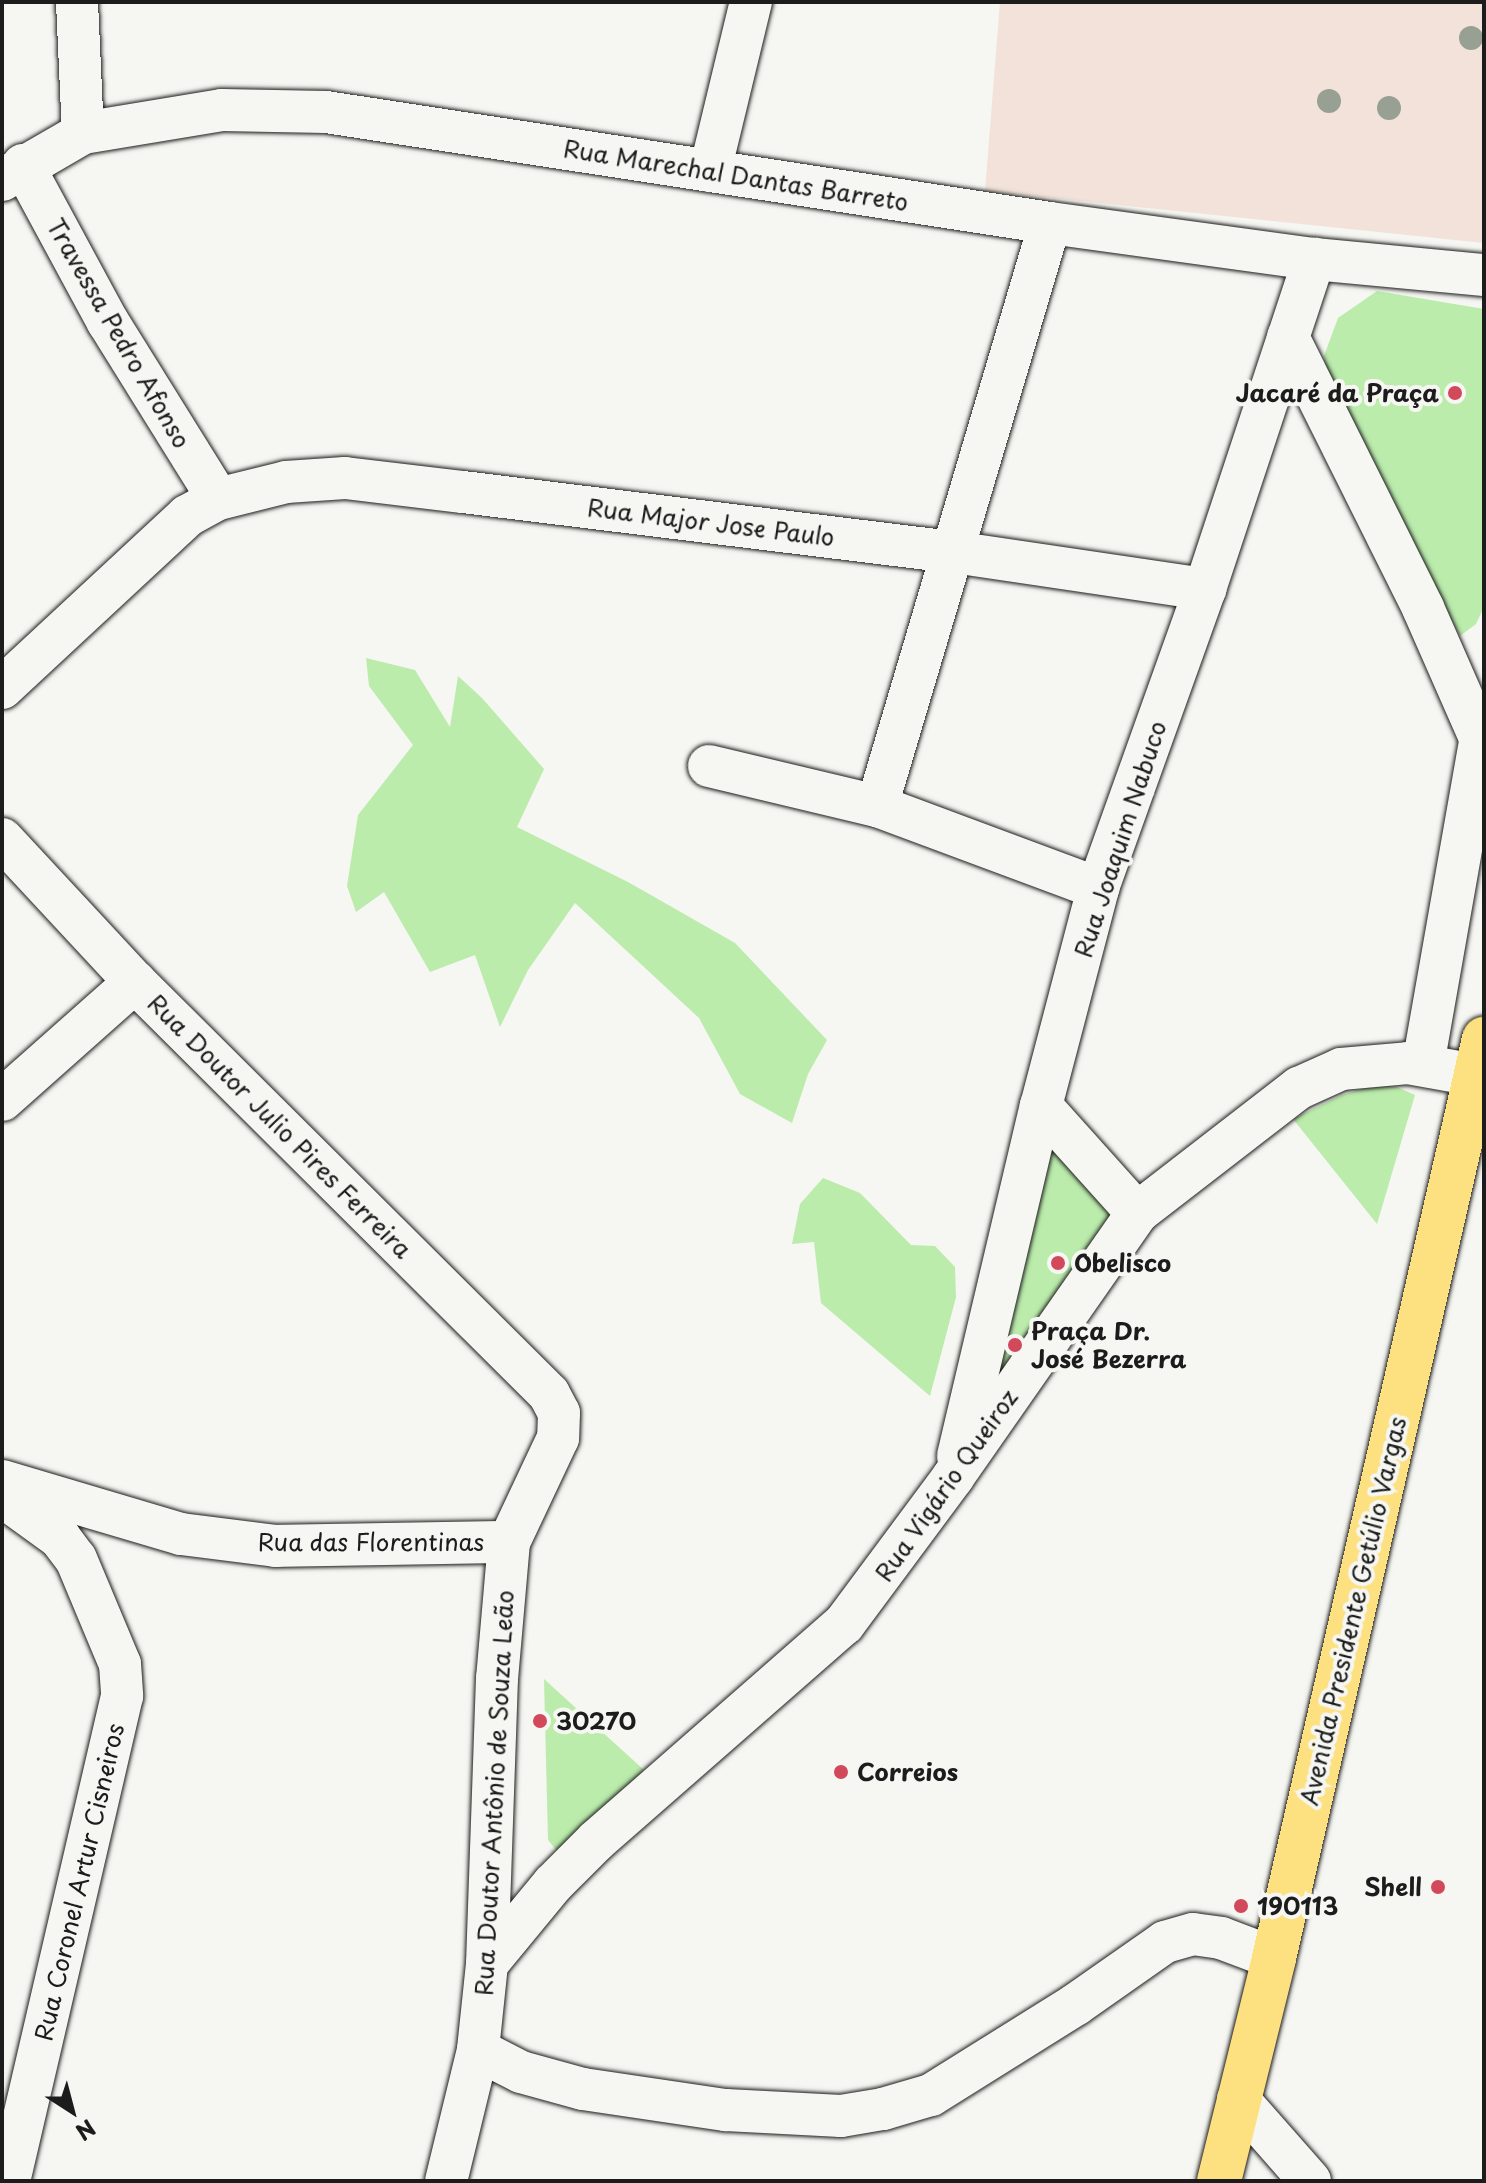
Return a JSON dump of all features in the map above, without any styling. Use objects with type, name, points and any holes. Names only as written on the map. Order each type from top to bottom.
[{"type":"main road","name":"Avenida Presidente Getúlio Vargas","points":[[1219,2181],[1274,1958],[1480,1057]]},
{"type":"street","points":[[77,2],[83,133]]},
{"type":"street","points":[[710,171],[751,2]]},
{"type":"street","name":"Rua Marechal Dantas Barreto","points":[[13,173],[83,133],[222,110],[326,112],[1050,223],[1314,259],[1484,275]]},
{"type":"street","name":"Travessa Pedro Afonso","points":[[13,173],[218,499]]},
{"type":"street","points":[[877,806],[1050,223]]},
{"type":"street","name":"Rua Joaquim Nabuco","points":[[953,1477],[1041,1106],[1098,888],[1205,589],[1314,259]]},
{"type":"street","points":[[1288,337],[1482,730],[1423,1065]]},
{"type":"street","name":"Rua Major Jose Paulo","points":[[2,688],[187,516],[218,499],[286,482],[345,478],[954,552],[1205,589]]},
{"type":"street","points":[[709,766],[877,806],[1098,888]]},
{"type":"street","name":"Rua Doutor Julio Pires Ferreira","points":[[2,839],[135,982],[549,1394],[559,1413]]},
{"type":"street","points":[[2,1100],[135,982]]},
{"type":"street","name":"Rua Vigário Queiroz","points":[[487,1964],[553,1884],[597,1840],[844,1624],[871,1592],[953,1477],[1137,1213],[1299,1088],[1341,1069],[1379,1063],[1423,1065],[1480,1057]]},
{"type":"street","points":[[1041,1106],[1137,1213]]},
{"type":"street","name":"Rua Doutor Antônio de Souza Leão","points":[[446,2181],[478,2050],[487,1964],[497,1678],[509,1542],[558,1438],[559,1413]]},
{"type":"street","name":"Rua das Florentinas","points":[[2,1481],[181,1534],[276,1546],[509,1542]]},
{"type":"street","name":"Rua Coronel Artur Cisneiros","points":[[2,1496],[60,1538],[76,1559],[120,1664],[122,1696],[8,2169]]},
{"type":"street","points":[[478,2050],[521,2072],[583,2089],[726,2110],[841,2116],[931,2095],[1075,2005],[1165,1942],[1193,1934],[1221,1938],[1274,1958]]},
{"type":"street","points":[[1238,2099],[1310,2181]]},
{"type":"shaded area","points":[[1000,2],[1484,2],[1484,243],[985,191]]},
{"type":"green space","points":[[1377,291],[1484,309],[1484,607],[1476,624],[1460,636],[1327,382],[1324,356],[1338,318]]},
{"type":"green space","points":[[366,658],[415,670],[450,727],[458,676],[482,698],[544,769],[517,827],[628,882],[735,943],[827,1040],[808,1074],[792,1123],[740,1094],[699,1018],[575,903],[528,970],[500,1027],[475,955],[430,972],[384,892],[356,912],[347,886],[358,815],[413,745],[369,686]]},
{"type":"green space","points":[[1376,1085],[1397,1087],[1415,1095],[1377,1224],[1293,1119],[1342,1095]]},
{"type":"green space","name":"Praça Dr. José Bezerra","points":[[1041,1106],[1137,1213],[953,1477]]},
{"type":"green space","points":[[823,1178],[860,1193],[911,1245],[935,1246],[955,1267],[956,1297],[930,1396],[821,1303],[814,1242],[792,1244],[800,1204]]},
{"type":"green space","points":[[544,1679],[644,1770],[575,1841],[558,1852],[548,1840]]},
{"type":"place","name":"Jacaré da Praça","points":[[1455,393]]},
{"type":"place","name":"Obelisco","points":[[1058,1263]]},
{"type":"place","name":"Praça Dr. José Bezerra","points":[[1015,1345]]},
{"type":"place","name":"30270","points":[[540,1721]]},
{"type":"place","name":"Correios","points":[[841,1772]]},
{"type":"place","name":"Shell","points":[[1438,1887]]},
{"type":"place","name":"190113","points":[[1241,1906]]}]
